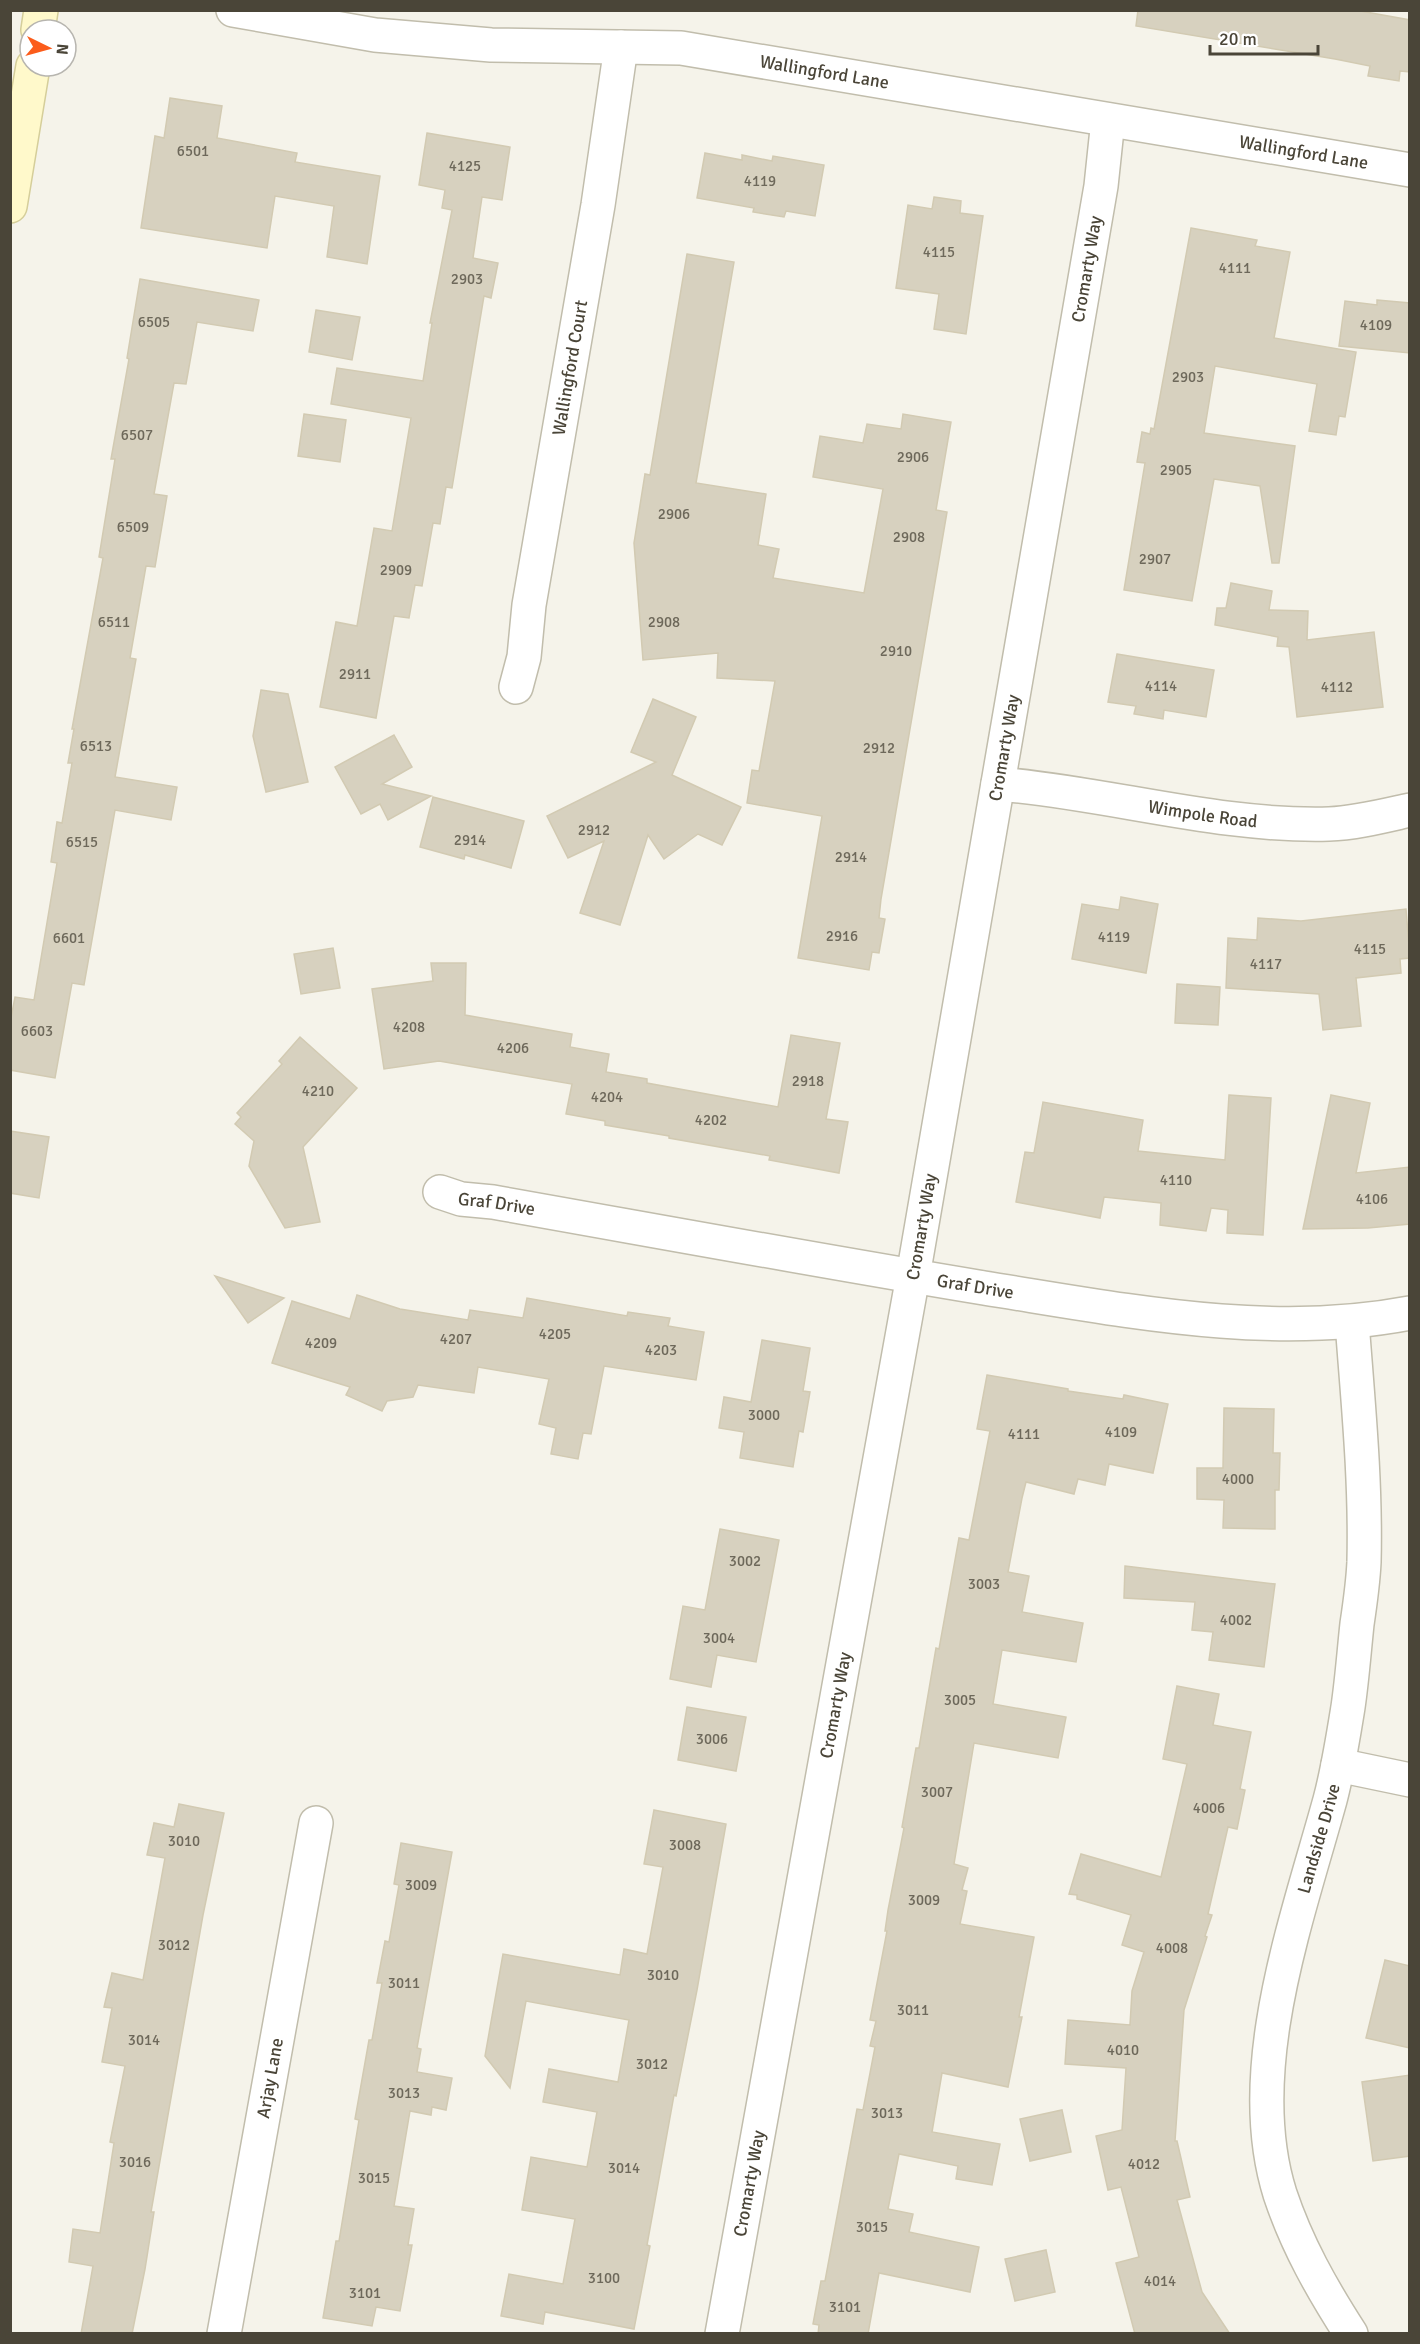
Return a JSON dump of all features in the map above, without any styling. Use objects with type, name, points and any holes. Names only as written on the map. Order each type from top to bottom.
[{"type":"street","name":"Wallingford Lane","points":[[233,10],[375,35],[490,45],[681,48],[1410,170]]},
{"type":"street","name":"Wallingford Court","points":[[516,687],[524,657],[529,605],[594,228],[621,47]]},
{"type":"street","points":[[10,206],[31,78]]},
{"type":"street","name":"Cromarty Way","points":[[722,2334],[913,1276],[1101,186],[1108,120]]},
{"type":"street","name":"Wimpole Road","points":[[998,784],[1040,787],[1247,822],[1330,824],[1410,810]]},
{"type":"street","name":"Graf Drive","points":[[440,1192],[461,1199],[494,1202],[913,1276],[1162,1316],[1287,1324],[1352,1322],[1410,1313]]},
{"type":"street","name":"Landside Drive","points":[[1352,1322],[1364,1474],[1364,1564],[1348,1706],[1338,1765],[1303,1887],[1275,2012],[1268,2071],[1267,2106],[1271,2149],[1280,2192],[1303,2254],[1352,2334]]},
{"type":"street","points":[[1338,1765],[1410,1780]]},
{"type":"street","name":"Arjay Lane","points":[[224,2334],[316,1823]]},
{"type":"building","points":[[1138,10],[1355,10],[1410,20],[1410,72],[1400,71],[1399,81],[1368,76],[1370,66],[1136,26]]},
{"type":"building","points":[[170,98],[222,106],[217,138],[297,153],[295,162],[380,176],[367,264],[327,257],[334,206],[275,196],[267,248],[141,228],[155,136],[164,138]]},
{"type":"building","points":[[427,133],[510,147],[502,200],[482,197],[473,258],[498,263],[491,298],[484,296],[452,488],[446,487],[440,524],[433,523],[422,586],[415,585],[409,618],[394,616],[376,718],[320,707],[336,622],[357,626],[374,528],[392,531],[411,418],[331,404],[337,368],[423,381],[432,323],[430,323],[452,210],[442,208],[445,190],[419,185]]},
{"type":"building","points":[[705,153],[742,160],[742,155],[772,161],[773,156],[824,165],[815,216],[786,211],[784,217],[753,212],[754,208],[697,198]]},
{"type":"building","points":[[934,197],[961,201],[960,213],[983,216],[966,334],[934,329],[939,294],[896,288],[908,205],[932,209]]},
{"type":"building","points":[[1191,228],[1257,240],[1255,246],[1290,252],[1274,338],[1356,352],[1345,417],[1339,416],[1336,435],[1309,431],[1317,384],[1215,366],[1204,433],[1295,446],[1279,563],[1272,563],[1260,486],[1214,479],[1192,601],[1124,590],[1145,463],[1137,462],[1142,432],[1150,434],[1151,428],[1154,429]]},
{"type":"building","points":[[687,254],[734,262],[696,483],[766,494],[758,545],[779,549],[773,578],[864,593],[883,489],[813,477],[820,436],[863,443],[867,424],[901,429],[903,414],[951,422],[936,510],[947,512],[881,899],[879,918],[885,919],[879,953],[872,952],[869,970],[798,958],[822,816],[747,803],[752,770],[759,771],[775,681],[717,678],[718,653],[643,660],[634,543],[645,474],[650,475]]},
{"type":"building","points":[[140,279],[259,300],[253,331],[197,322],[186,384],[174,383],[154,494],[167,496],[155,567],[146,566],[130,658],[136,659],[115,777],[177,787],[171,820],[115,810],[84,985],[72,983],[55,1078],[10,1070],[10,1023],[15,997],[34,1000],[57,863],[51,862],[57,822],[62,823],[72,763],[68,763],[74,729],[72,729],[103,558],[99,557],[115,459],[111,459],[129,359],[127,358]]},
{"type":"building","points":[[1377,300],[1410,303],[1410,353],[1339,346],[1345,301],[1377,305]]},
{"type":"building","points":[[316,310],[360,317],[352,360],[309,352]]},
{"type":"building","points":[[304,414],[346,420],[340,462],[298,456]]},
{"type":"building","points":[[1231,583],[1272,591],[1269,610],[1308,611],[1307,640],[1374,632],[1383,707],[1297,717],[1289,647],[1277,646],[1278,637],[1215,625],[1217,608],[1226,608]]},
{"type":"building","points":[[1117,654],[1214,670],[1206,717],[1164,710],[1163,719],[1134,714],[1136,706],[1108,702]]},
{"type":"building","points":[[261,690],[288,694],[308,782],[266,792],[253,736]]},
{"type":"building","points":[[653,699],[696,717],[672,775],[741,807],[722,845],[698,834],[664,859],[648,835],[620,925],[580,913],[604,841],[568,858],[547,816],[656,762],[631,752]]},
{"type":"building","points":[[394,735],[412,767],[382,784],[431,796],[388,820],[380,804],[361,814],[335,767]]},
{"type":"building","points":[[433,797],[524,821],[511,868],[465,855],[464,859],[420,847]]},
{"type":"building","points":[[1121,897],[1158,904],[1146,973],[1072,959],[1082,904],[1119,910]]},
{"type":"building","points":[[1406,909],[1410,958],[1400,959],[1401,973],[1356,978],[1361,1026],[1323,1030],[1319,994],[1226,988],[1228,938],[1257,940],[1258,918],[1301,921]]},
{"type":"building","points":[[333,948],[340,988],[301,994],[294,954]]},
{"type":"building","points":[[431,963],[466,963],[465,1015],[572,1034],[570,1047],[609,1054],[606,1072],[647,1079],[647,1083],[778,1107],[791,1035],[840,1043],[826,1119],[848,1122],[839,1173],[769,1160],[770,1156],[605,1125],[605,1121],[566,1114],[572,1084],[439,1061],[384,1069],[372,989],[433,981]]},
{"type":"building","points":[[1177,984],[1220,987],[1218,1025],[1175,1023]]},
{"type":"building","points":[[300,1037],[357,1088],[303,1147],[320,1222],[285,1228],[249,1166],[254,1141],[235,1124],[241,1117],[237,1113],[282,1064],[279,1061]]},
{"type":"building","points":[[1229,1095],[1271,1098],[1263,1235],[1227,1233],[1228,1210],[1211,1208],[1206,1231],[1160,1225],[1161,1203],[1104,1197],[1100,1218],[1016,1202],[1025,1152],[1034,1153],[1043,1102],[1143,1120],[1138,1151],[1225,1160]]},
{"type":"building","points":[[1331,1095],[1370,1103],[1356,1173],[1410,1167],[1410,1224],[1368,1228],[1303,1229]]},
{"type":"building","points":[[10,1131],[49,1137],[39,1198],[10,1193]]},
{"type":"building","points":[[215,1276],[284,1298],[248,1323]]},
{"type":"building","points":[[357,1295],[400,1309],[468,1320],[470,1310],[523,1318],[527,1298],[627,1316],[628,1312],[670,1318],[668,1326],[704,1332],[696,1380],[604,1366],[591,1434],[583,1433],[578,1459],[551,1454],[556,1428],[539,1424],[549,1379],[478,1367],[474,1393],[418,1385],[413,1397],[387,1401],[382,1411],[346,1395],[350,1387],[272,1363],[292,1301],[350,1319]]},
{"type":"building","points":[[762,1340],[810,1348],[803,1391],[810,1392],[803,1432],[799,1431],[793,1467],[740,1458],[744,1432],[719,1428],[724,1397],[751,1402]]},
{"type":"building","points":[[987,1375],[1068,1389],[1068,1391],[1123,1399],[1124,1395],[1168,1404],[1153,1473],[1109,1464],[1105,1485],[1078,1479],[1074,1494],[1026,1482],[1022,1498],[1008,1572],[1029,1576],[1022,1612],[1083,1623],[1076,1662],[1002,1650],[993,1704],[1066,1717],[1058,1758],[974,1743],[954,1864],[968,1868],[962,1890],[967,1891],[960,1924],[1034,1937],[1019,2017],[1022,2017],[1008,2087],[942,2073],[932,2132],[1000,2144],[992,2185],[956,2179],[958,2166],[899,2154],[888,2209],[913,2214],[909,2232],[979,2247],[970,2292],[879,2273],[868,2334],[818,2334],[819,2325],[813,2324],[821,2281],[825,2281],[857,2109],[863,2110],[875,2047],[870,2046],[876,2021],[870,2020],[887,1931],[885,1931],[888,1910],[904,1828],[902,1827],[916,1748],[919,1748],[936,1648],[939,1649],[959,1538],[969,1540],[990,1431],[977,1429]]},
{"type":"building","points":[[1224,1408],[1274,1409],[1273,1453],[1280,1453],[1279,1490],[1275,1490],[1275,1529],[1223,1528],[1224,1500],[1197,1499],[1197,1468],[1223,1468]]},
{"type":"building","points":[[720,1529],[779,1540],[756,1662],[717,1655],[711,1687],[670,1679],[683,1606],[705,1610]]},
{"type":"building","points":[[1125,1566],[1275,1584],[1264,1667],[1209,1660],[1213,1632],[1192,1630],[1195,1602],[1124,1598]]},
{"type":"building","points":[[1177,1686],[1219,1694],[1213,1725],[1251,1732],[1240,1789],[1245,1790],[1237,1829],[1228,1827],[1208,1914],[1212,1915],[1205,1936],[1207,1937],[1184,2010],[1175,2141],[1177,2141],[1190,2197],[1177,2200],[1202,2292],[1230,2334],[1135,2334],[1116,2263],[1139,2257],[1121,2187],[1108,2190],[1096,2136],[1122,2130],[1126,2068],[1065,2064],[1068,2020],[1130,2025],[1132,1991],[1144,1952],[1122,1945],[1131,1915],[1077,1899],[1077,1895],[1069,1894],[1081,1854],[1161,1877],[1187,1764],[1163,1759]]},
{"type":"building","points":[[687,1707],[746,1717],[736,1771],[678,1760]]},
{"type":"building","points":[[179,1804],[224,1813],[203,1915],[151,2212],[154,2212],[145,2269],[132,2334],[81,2334],[93,2266],[69,2262],[73,2229],[100,2233],[114,2143],[110,2142],[125,2066],[102,2062],[112,2008],[104,2007],[112,1973],[143,1980],[165,1858],[147,1855],[154,1823],[174,1827]]},
{"type":"building","points":[[654,1810],[726,1824],[697,1990],[676,2096],[674,2095],[634,2329],[545,2312],[543,2324],[501,2316],[509,2274],[563,2284],[575,2219],[522,2210],[531,2157],[587,2167],[597,2112],[543,2102],[549,2069],[618,2082],[629,2020],[526,2001],[510,2088],[485,2056],[503,1954],[620,1975],[624,1949],[647,1954],[663,1867],[644,1864]]},
{"type":"building","points":[[401,1843],[452,1852],[417,2048],[421,2049],[417,2072],[452,2078],[446,2110],[432,2107],[431,2115],[410,2111],[394,2206],[414,2209],[408,2245],[412,2245],[400,2311],[376,2307],[372,2326],[323,2318],[336,2241],[339,2241],[359,2120],[355,2119],[382,1983],[377,1983],[385,1941],[389,1942],[399,1885],[394,1884]]},
{"type":"building","points":[[1385,1960],[1410,1966],[1410,2048],[1366,2038]]},
{"type":"building","points":[[1410,2075],[1410,2156],[1373,2161],[1362,2082]]},
{"type":"building","points":[[1062,2110],[1071,2152],[1030,2161],[1020,2119]]},
{"type":"building","points":[[1046,2250],[1055,2292],[1015,2301],[1005,2259]]}]
